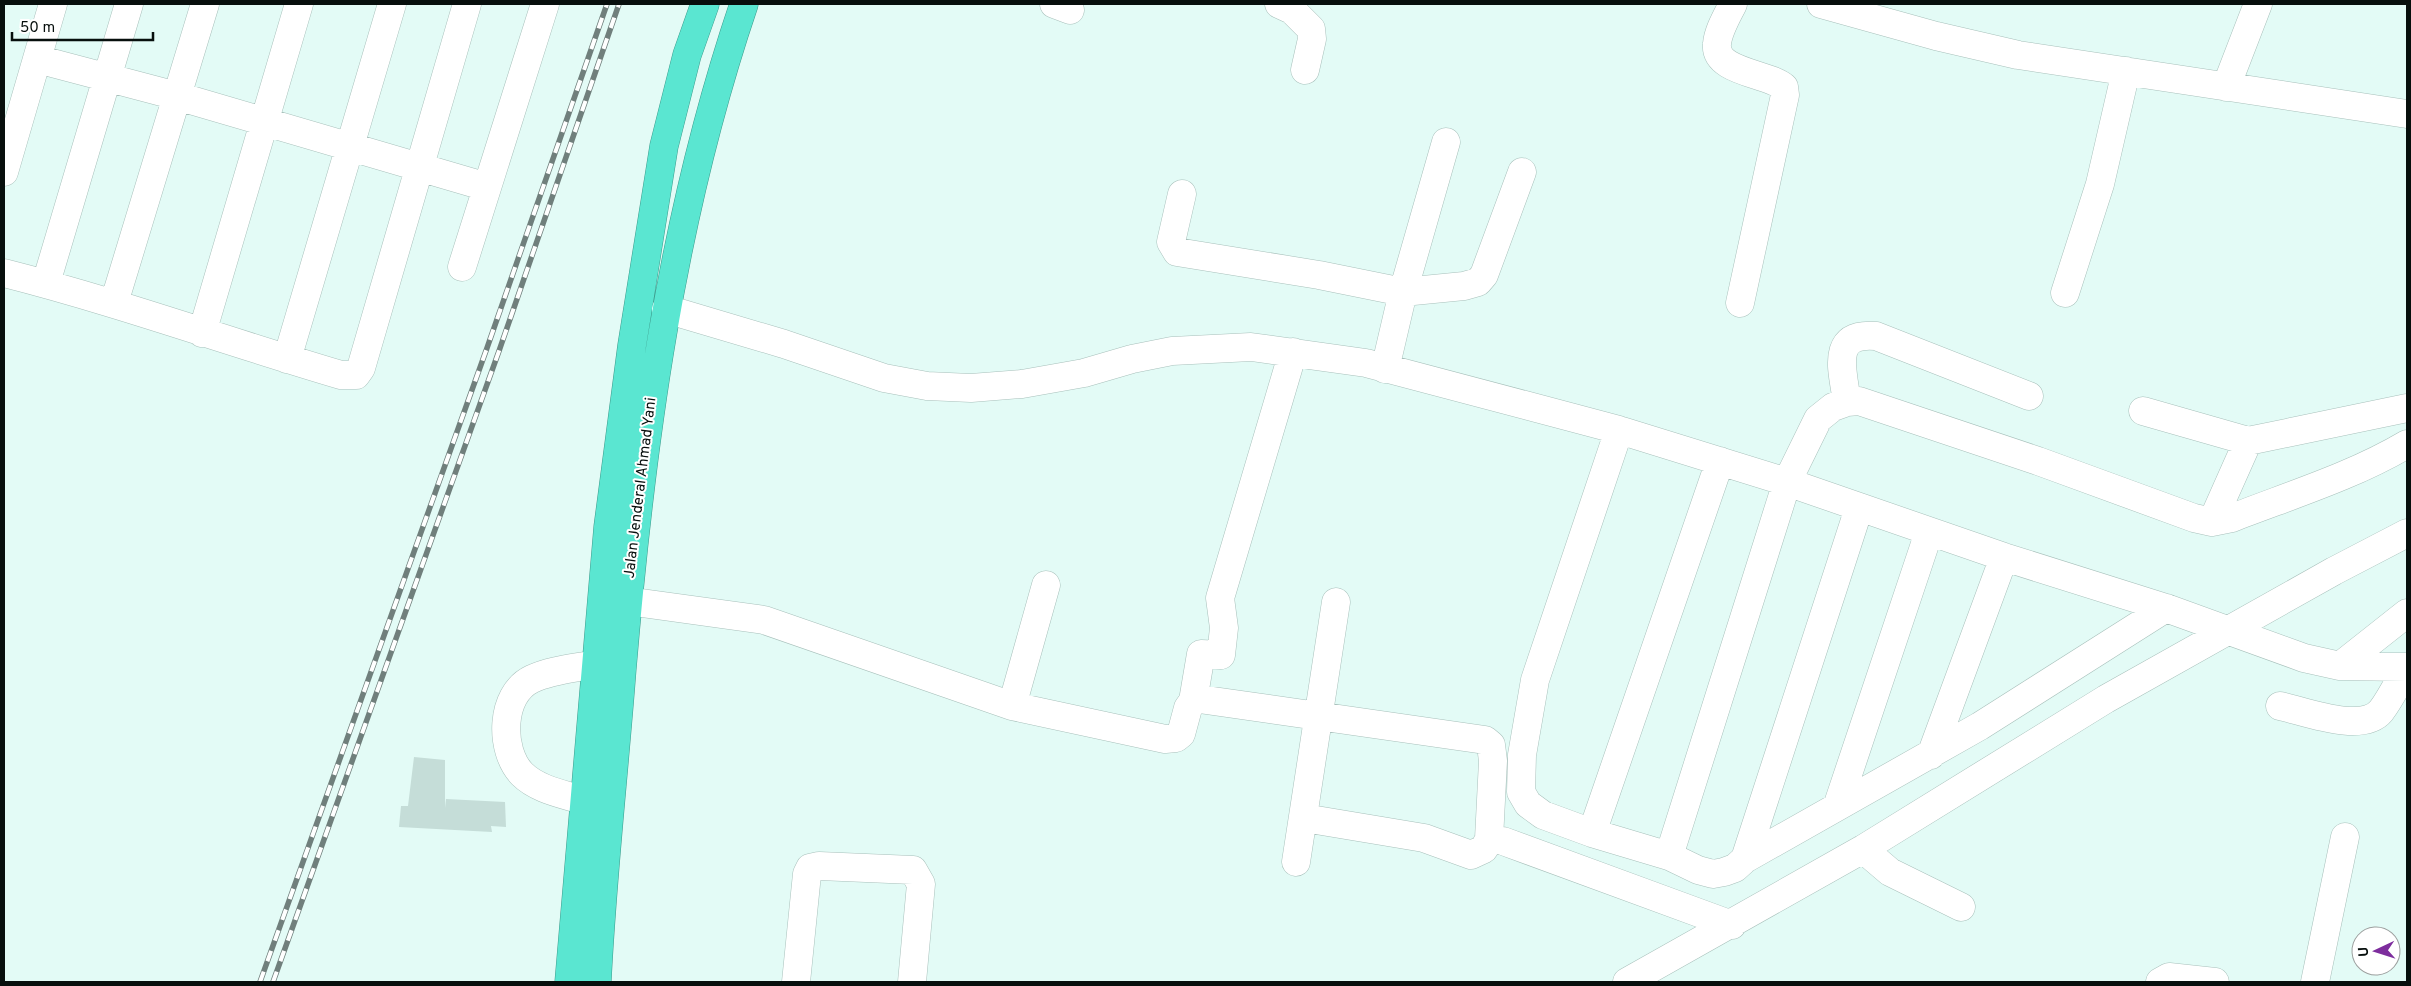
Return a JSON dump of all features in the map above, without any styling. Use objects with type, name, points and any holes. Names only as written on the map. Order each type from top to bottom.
[{"type":"highway","name":"Jalan Jenderal Ahmad Yani","points":[[577,981],[585,801],[608,527],[652,210],[674,100],[705,4]]},
{"type":"highway","name":"Jalan Jenderal Ahmad Yani","points":[[597,982],[610,799],[628,601],[648,417],[666,309],[713,98],[744,4]]},
{"type":"street","points":[[4,172],[53,4]]},
{"type":"street","points":[[46,284],[129,4]]},
{"type":"street","points":[[114,303],[205,4]]},
{"type":"street","points":[[202,333],[299,4]]},
{"type":"street","points":[[287,359],[392,4]]},
{"type":"street","points":[[4,273],[114,303],[202,333],[341,376],[356,375],[360,368],[420,168],[467,4]]},
{"type":"street","points":[[462,267],[545,4]]},
{"type":"street","points":[[1279,4],[1292,10],[1311,29],[1312,39],[1305,70]]},
{"type":"street","points":[[1732,4],[1717,42],[1716,52],[1722,61],[1730,66],[1776,80],[1784,87],[1785,94],[1740,303]]},
{"type":"street","points":[[1821,4],[1936,36],[2018,55],[2407,114]]},
{"type":"street","points":[[2226,87],[2258,4]]},
{"type":"street","points":[[37,59],[177,96],[487,187]]},
{"type":"street","points":[[2065,293],[2100,184],[2126,71]]},
{"type":"street","points":[[1385,368],[1403,292],[1446,142]]},
{"type":"street","points":[[1182,194],[1171,242],[1177,252],[1319,275],[1403,292],[1464,286],[1478,282],[1484,275],[1522,172]]},
{"type":"street","points":[[666,309],[784,344],[875,375],[927,386],[971,388],[1022,384],[1084,373],[1132,359],[1172,351],[1250,346],[1385,368],[1619,430],[1787,482],[1928,532],[2166,608],[2304,658],[2340,666],[2407,667]]},
{"type":"street","points":[[1847,402],[1841,358],[1845,345],[1854,337],[1862,335],[1876,336],[2028,396]]},
{"type":"street","points":[[628,601],[764,620],[1012,706],[1165,739],[1176,738],[1181,734],[1188,708],[1193,701],[1201,654],[1221,655],[1224,628],[1220,598],[1293,352]]},
{"type":"street","points":[[1669,856],[1787,482],[1818,419],[1833,407],[1847,402],[1859,401],[2038,461],[2194,518],[2212,522],[2232,518],[2348,473],[2407,444]]},
{"type":"street","points":[[2143,412],[2248,441],[2407,408]]},
{"type":"street","points":[[1619,430],[1536,680],[1522,755],[1521,792],[1528,804],[1543,815],[1592,833],[1669,856],[1698,870],[1713,874],[1735,868],[1745,859],[1980,726],[2166,608]]},
{"type":"street","points":[[2212,522],[2248,441]]},
{"type":"street","points":[[1592,833],[1720,461]]},
{"type":"street","points":[[1745,859],[1859,508]]},
{"type":"street","points":[[1837,807],[1928,532]]},
{"type":"street","points":[[1627,982],[1732,925],[1863,848],[2106,699],[2334,572],[2407,534]]},
{"type":"street","points":[[1931,755],[2004,557]]},
{"type":"street","points":[[1012,706],[1046,585]]},
{"type":"street","points":[[1296,862],[1336,602]]},
{"type":"street","points":[[2340,666],[2406,615]]},
{"type":"street","points":[[585,801],[538,786],[522,774],[512,760],[507,738],[508,713],[516,690],[532,679],[596,664]]},
{"type":"street","points":[[2280,706],[2352,722],[2368,720],[2380,712],[2407,667]]},
{"type":"street","points":[[1193,701],[1199,699],[1320,715],[1485,740],[1491,745],[1493,761],[1489,839],[1484,849],[1471,856],[1424,838],[1304,818]]},
{"type":"street","points":[[2315,982],[2346,837]]},
{"type":"street","points":[[1489,839],[1526,848],[1732,925]]},
{"type":"street","points":[[1863,848],[1890,872],[1961,907]]},
{"type":"street","points":[[796,982],[807,874],[810,868],[819,866],[913,870],[917,874],[921,884],[912,982]]},
{"type":"street","points":[[2160,982],[2169,977],[2215,982]]},
{"type":"building","points":[[414,757],[445,760],[445,808],[446,799],[505,802],[506,827],[491,826],[492,832],[399,827],[401,806],[408,806]]},
{"type":"railway","points":[[260,982],[487,348],[607,4]]},
{"type":"railway","points":[[273,982],[499,351],[619,4]]}]
